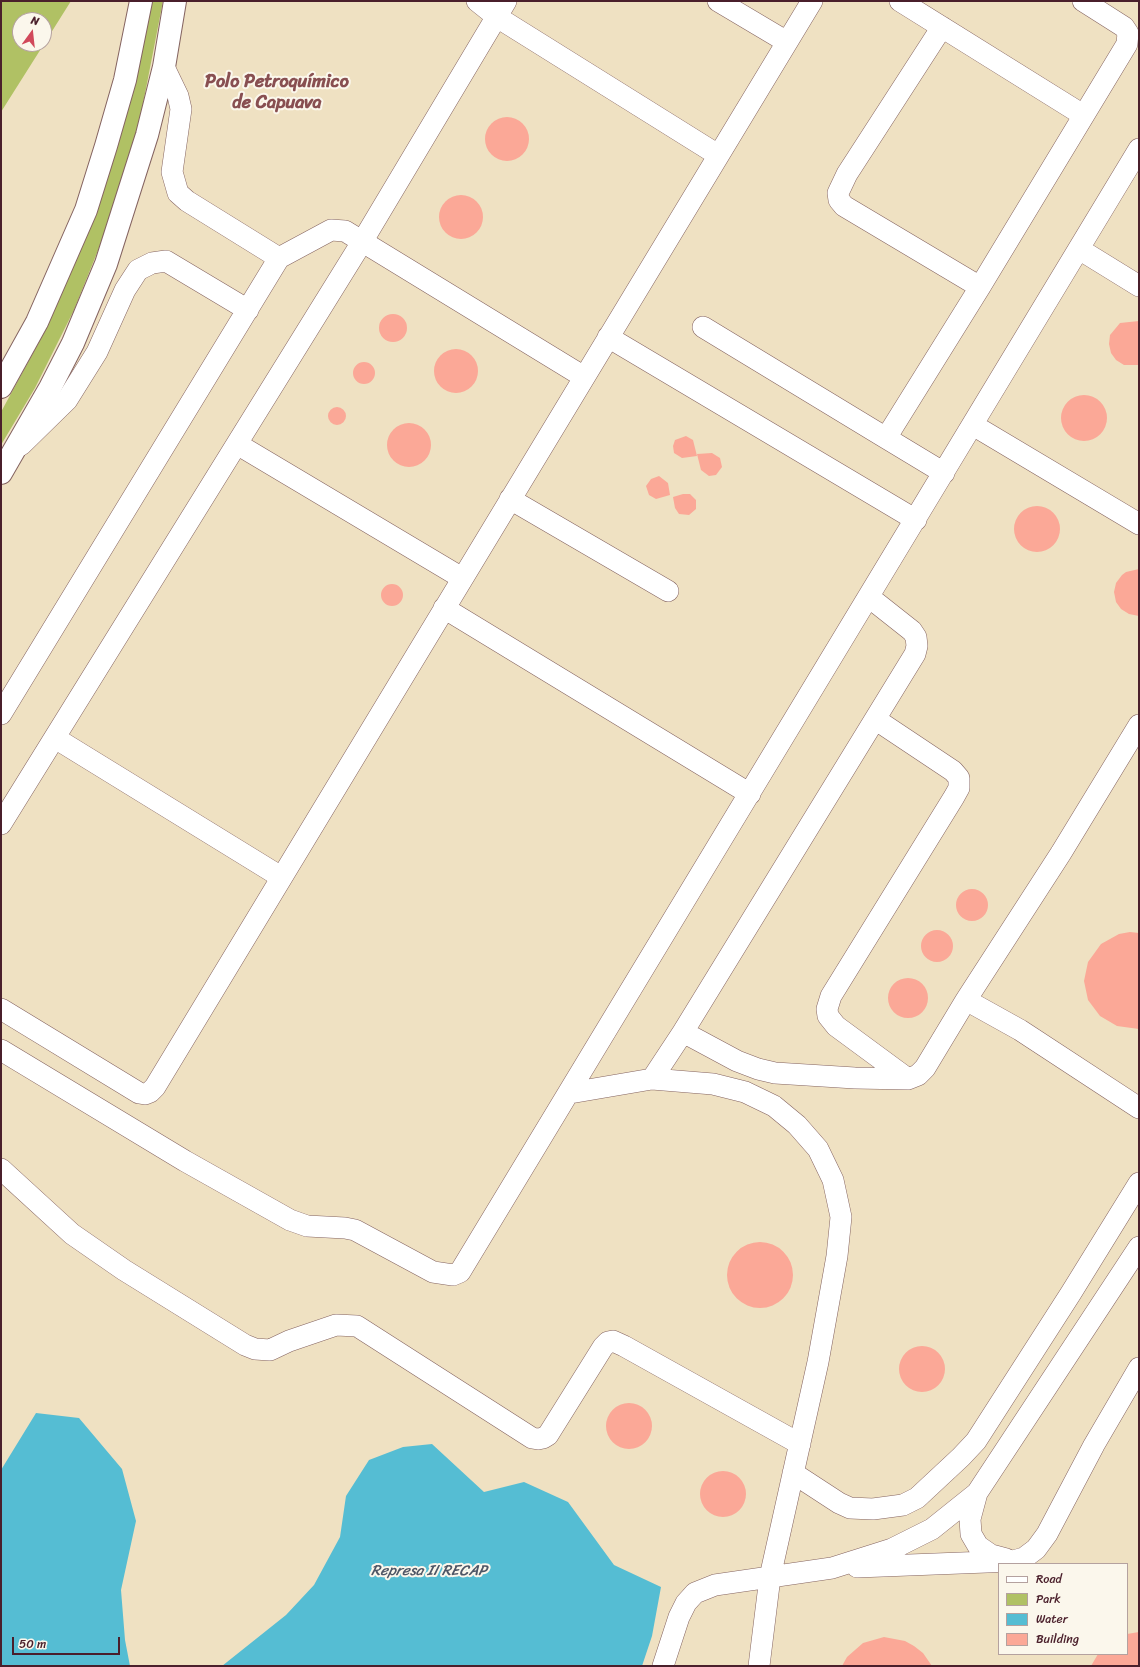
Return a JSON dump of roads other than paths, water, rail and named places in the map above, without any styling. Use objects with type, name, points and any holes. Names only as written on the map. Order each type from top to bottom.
[{"type":"highway","points":[[1,387],[37,322],[86,210],[125,80],[141,1]]},
{"type":"highway","points":[[1,473],[50,388],[90,306],[117,234],[138,166],[164,67],[175,1]]},
{"type":"lane","points":[[172,23],[178,1]]},
{"type":"lane","points":[[477,1],[502,9],[718,155]]},
{"type":"lane","points":[[718,1],[787,42]]},
{"type":"lane","points":[[1,1009],[139,1093],[145,1094],[150,1092],[155,1087],[812,1]]},
{"type":"lane","points":[[900,1],[1083,115]]},
{"type":"lane","points":[[886,438],[980,287],[1127,44],[1128,33],[1124,27],[1083,1]]},
{"type":"lane","points":[[1,824],[362,242],[502,9]]},
{"type":"lane","points":[[942,27],[847,174],[838,193],[844,206],[980,287]]},
{"type":"lane","points":[[164,67],[178,96],[181,109],[172,172],[178,193],[187,201],[279,258]]},
{"type":"lane","points":[[1,1051],[185,1161],[290,1220],[307,1226],[356,1230],[433,1272],[444,1275],[453,1275],[460,1272],[468,1262],[1139,149]]},
{"type":"lane","points":[[1,714],[279,258],[330,230],[345,231],[584,377]]},
{"type":"lane","points":[[1079,249],[1139,286]]},
{"type":"lane","points":[[14,451],[67,400],[97,352],[125,290],[138,270],[152,262],[166,261],[248,310]]},
{"type":"lane","points":[[703,326],[944,473]]},
{"type":"lane","points":[[608,337],[916,520]]},
{"type":"lane","points":[[973,424],[1139,524]]},
{"type":"lane","points":[[237,444],[462,578]]},
{"type":"lane","points":[[510,498],[668,591]]},
{"type":"lane","points":[[652,1079],[683,1032],[915,654],[917,646],[916,637],[912,631],[869,597]]},
{"type":"lane","points":[[444,608],[750,794]]},
{"type":"lane","points":[[875,719],[953,771],[959,778],[959,788],[954,797],[831,996],[827,1009],[828,1016],[836,1026],[908,1079]]},
{"type":"lane","points":[[683,1032],[737,1060],[769,1072],[855,1078],[908,1079],[918,1075],[925,1068],[966,1000],[1061,853],[1139,725]]},
{"type":"lane","points":[[55,738],[281,877]]},
{"type":"lane","points":[[966,1000],[1020,1030],[1139,1108]]},
{"type":"lane","points":[[570,1093],[652,1079],[713,1084],[744,1092],[774,1106],[797,1125],[818,1149],[833,1180],[840,1217],[837,1256],[818,1362],[770,1577],[759,1666]]},
{"type":"lane","points":[[1,1169],[72,1234],[124,1270],[245,1346],[255,1349],[270,1350],[289,1340],[336,1324],[357,1326],[532,1438],[538,1439],[548,1435],[603,1347],[608,1342],[613,1341],[800,1444]]},
{"type":"lane","points":[[793,1473],[839,1503],[850,1508],[873,1509],[903,1505],[917,1498],[961,1458],[976,1441],[1071,1293],[1139,1183]]},
{"type":"lane","points":[[832,1568],[892,1549],[932,1529],[977,1493],[1139,1247]]},
{"type":"lane","points":[[663,1666],[679,1616],[686,1604],[695,1593],[714,1585],[832,1568],[1013,1561],[1024,1558],[1036,1549],[1047,1534],[1094,1445],[1139,1368]]},
{"type":"lane","points":[[977,1493],[970,1519],[971,1534],[978,1546],[991,1555],[1013,1561]]},
{"type":"water","points":[[36,1413],[79,1418],[122,1469],[136,1521],[121,1590],[125,1640],[130,1666],[1,1666],[1,1470]]},
{"type":"water","name":"Represa II RECAP","points":[[432,1444],[484,1492],[524,1482],[568,1502],[614,1565],[661,1587],[652,1636],[642,1666],[222,1666],[286,1615],[314,1585],[340,1537],[346,1496],[369,1460],[403,1447]]},
{"type":"district","name":"Polo Petroquímico de Capuava","points":[[277,92]]}]
